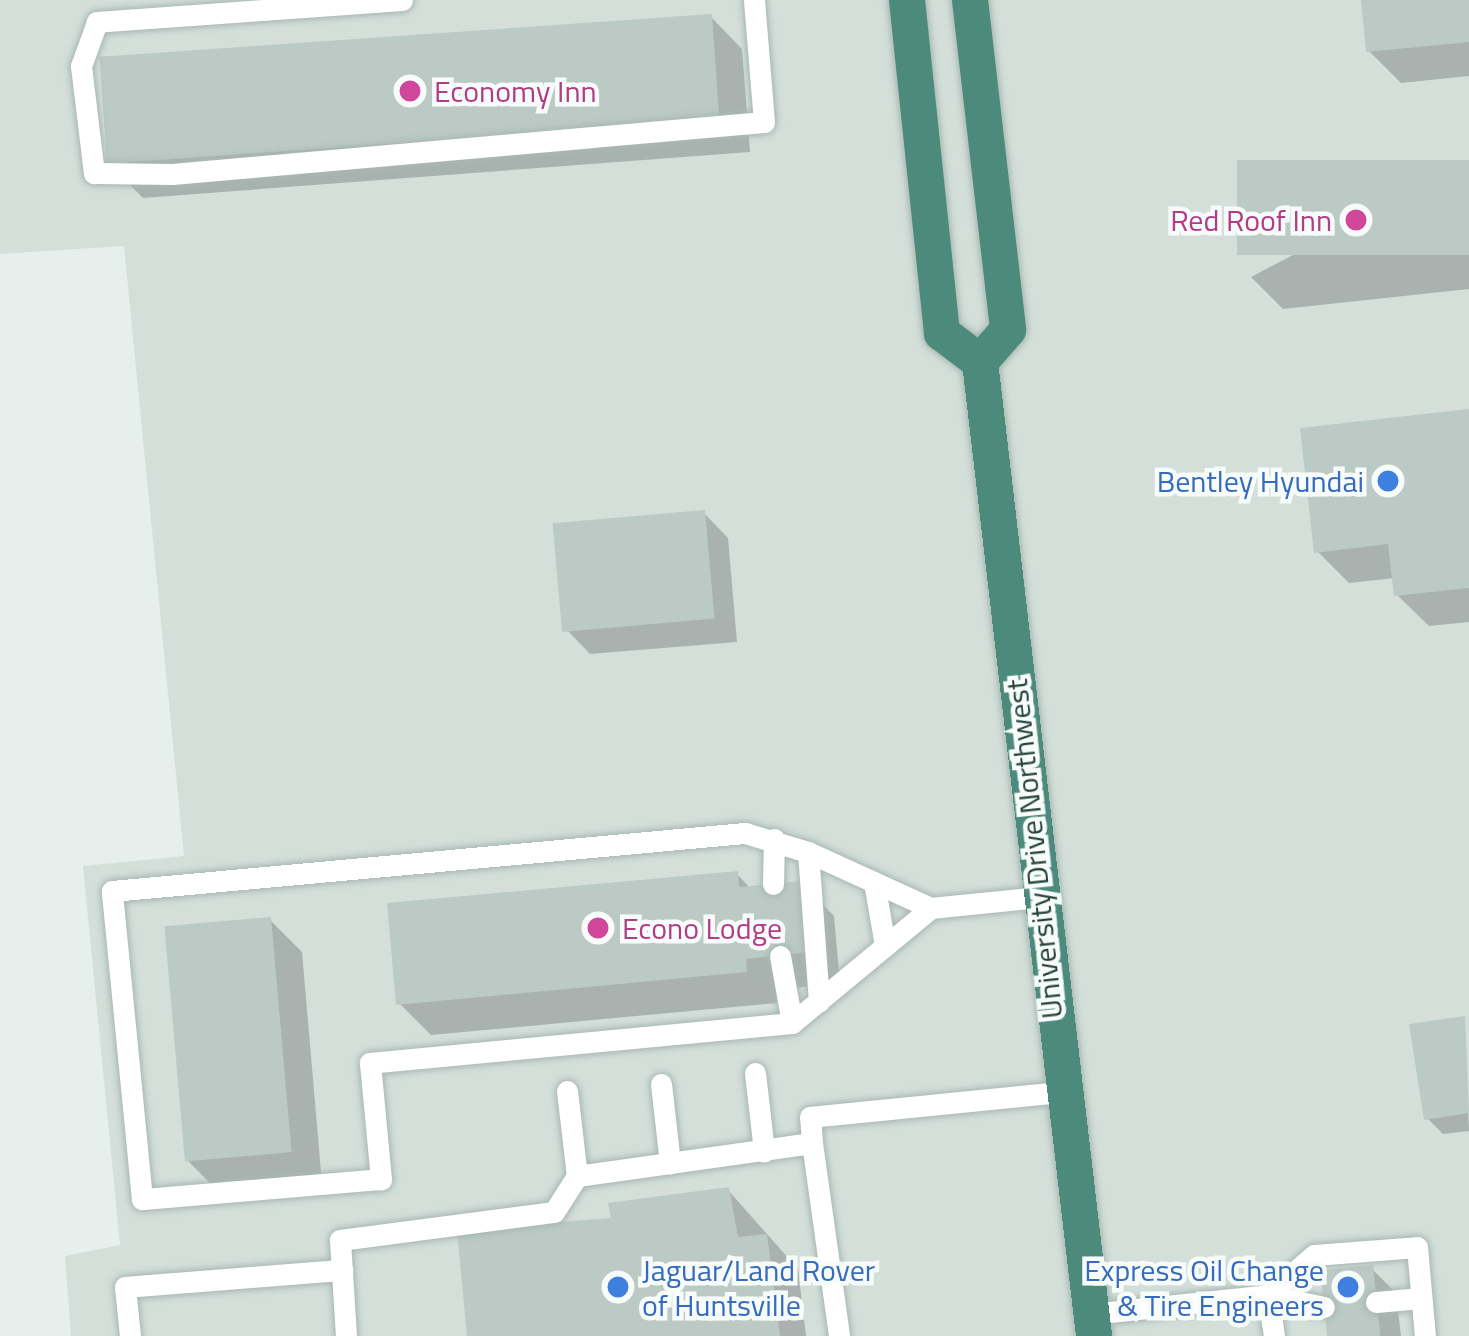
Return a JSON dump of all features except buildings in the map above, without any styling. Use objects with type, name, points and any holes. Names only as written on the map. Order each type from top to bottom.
[{"type":"highway","points":[[907,0],[942,333],[980,362],[1008,330],[970,0]]},
{"type":"highway","name":"University Drive Northwest","points":[[980,362],[1060,1092],[1092,1325]]},
{"type":"lane","points":[[402,0],[97,22],[81,66],[94,173],[172,174],[764,122],[754,0]]},
{"type":"lane","points":[[931,908],[792,1023],[370,1063],[381,1179],[142,1199],[112,891],[745,833],[808,851],[931,908],[1040,897]]},
{"type":"lane","points":[[773,884],[774,839]]},
{"type":"lane","points":[[808,851],[819,1002]]},
{"type":"lane","points":[[874,882],[886,946]]},
{"type":"lane","points":[[780,956],[792,1023]]},
{"type":"lane","points":[[755,1073],[764,1150]]},
{"type":"lane","points":[[661,1084],[670,1163]]},
{"type":"lane","points":[[346,1336],[340,1240],[554,1212],[577,1176],[567,1091]]},
{"type":"lane","points":[[839,1336],[810,1117],[1060,1092]]},
{"type":"lane","points":[[577,1176],[812,1143]]},
{"type":"lane","points":[[1268,1294],[1314,1256],[1417,1247],[1425,1336]]},
{"type":"lane","points":[[130,1336],[125,1287],[342,1270]]},
{"type":"lane","points":[[1268,1294],[1274,1336]]},
{"type":"lane","points":[[1092,1325],[1268,1294],[1324,1307]]},
{"type":"lane","points":[[1376,1302],[1421,1298]]},
{"type":"shaded area","points":[[0,0],[1469,0],[1469,1336],[71,1336],[65,1256],[120,1245],[83,866],[184,856],[124,246],[0,254]]},
{"type":"place","name":"Economy Inn","points":[[410,91]]},
{"type":"place","name":"Red Roof Inn","points":[[1356,220]]},
{"type":"place","name":"Bentley Hyundai","points":[[1388,481]]},
{"type":"place","name":"Econo Lodge","points":[[598,928]]},
{"type":"place","name":"Jaguar/Land Rover of Huntsville","points":[[618,1287]]},
{"type":"place","name":"Express Oil Change & Tire Engineers","points":[[1348,1287]]}]
